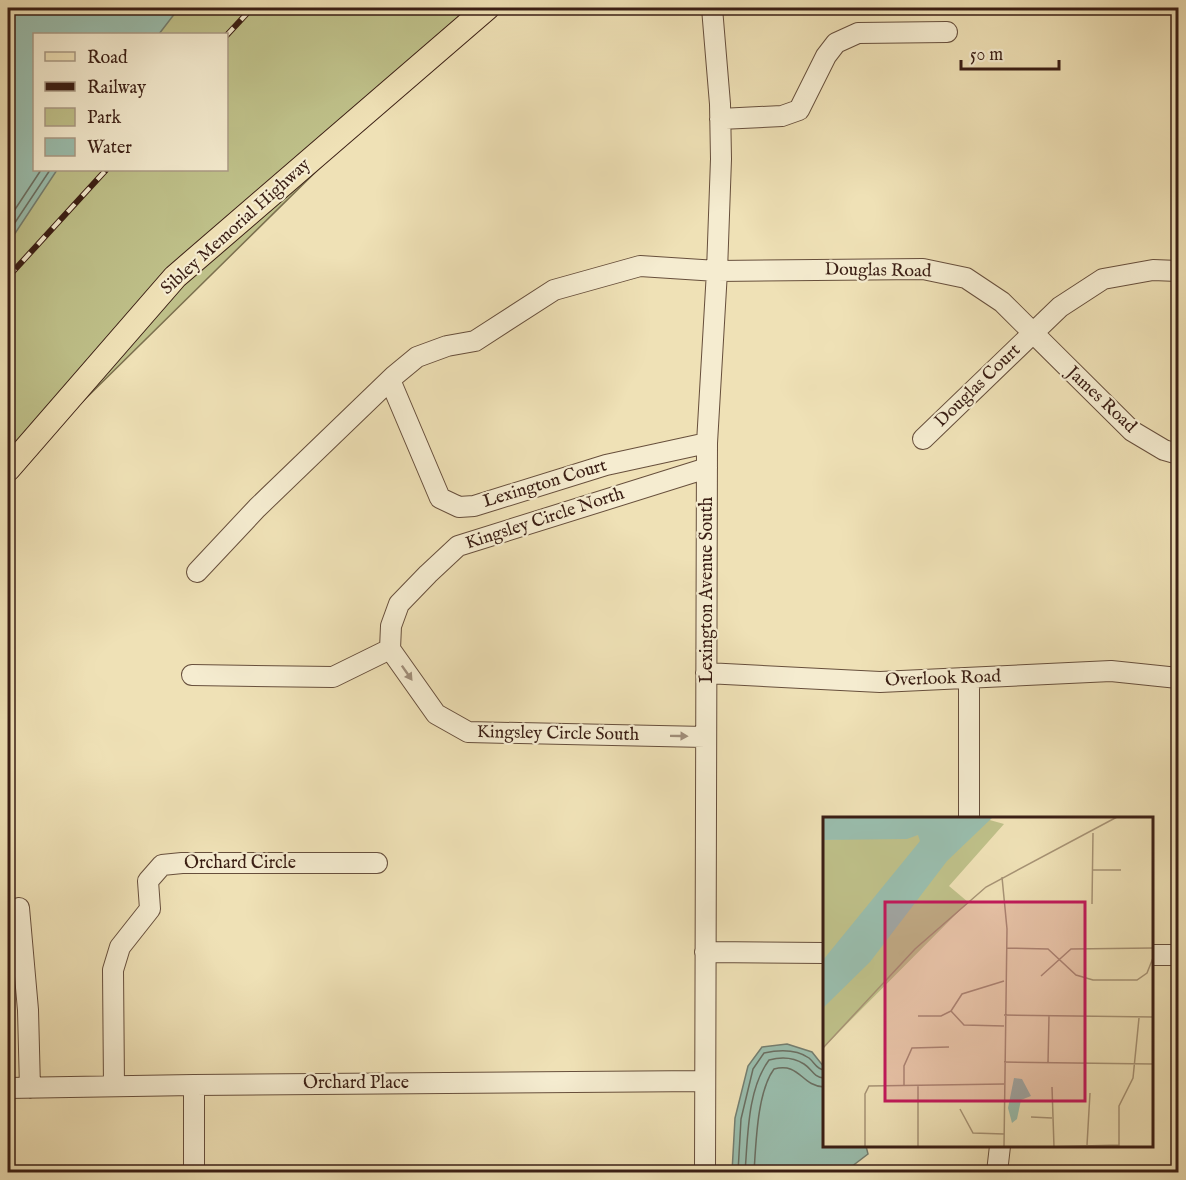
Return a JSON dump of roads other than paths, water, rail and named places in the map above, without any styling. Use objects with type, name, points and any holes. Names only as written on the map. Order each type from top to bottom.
[{"type":"main road","name":"Sibley Memorial Highway","points":[[8,469],[175,277],[487,8]]},
{"type":"street","name":"Lexington Avenue South","points":[[705,1173],[707,443],[717,271],[720,119],[712,8]]},
{"type":"street","points":[[720,119],[782,116],[799,110],[826,56],[836,43],[858,33],[947,32]]},
{"type":"street","name":"Douglas Road","points":[[197,572],[256,508],[417,357],[447,346],[475,341],[554,290],[640,266],[717,271],[923,269],[966,278],[1002,302],[1032,333]]},
{"type":"street","points":[[1032,333],[1060,307],[1103,279],[1153,270],[1179,271]]},
{"type":"street","name":"Douglas Court","points":[[923,438],[1032,333]]},
{"type":"street","name":"James Road","points":[[1032,333],[1132,431],[1164,450],[1179,454]]},
{"type":"street","name":"Lexington Court","points":[[390,380],[440,498],[459,507],[474,506],[606,465],[707,443]]},
{"type":"street","name":"Kingsley Circle North","points":[[390,649],[391,626],[399,604],[459,546],[707,468]]},
{"type":"street","points":[[192,675],[333,677],[390,649]]},
{"type":"street","name":"Kingsley Circle South","points":[[390,649],[436,714],[468,732],[705,737]]},
{"type":"street","name":"Overlook Road","points":[[706,673],[880,682],[1111,671],[1179,678]]},
{"type":"street","points":[[969,678],[969,817]]},
{"type":"street","name":"Orchard Circle","points":[[114,1086],[113,970],[120,947],[150,909],[148,881],[162,865],[377,862]]},
{"type":"street","points":[[19,908],[28,1010],[30,1088]]},
{"type":"street","points":[[705,952],[823,953]]},
{"type":"street","points":[[1153,955],[1179,955]]},
{"type":"street","name":"Orchard Place","points":[[8,1088],[705,1081]]},
{"type":"street","points":[[194,1085],[194,1173]]},
{"type":"street","points":[[997,1173],[1000,1147]]},
{"type":"water","points":[[8,8],[179,8],[160,33],[33,33],[33,171],[56,171],[8,244]]},
{"type":"water","points":[[787,1044],[812,1052],[823,1066],[823,1147],[866,1147],[868,1154],[847,1170],[732,1172],[735,1118],[748,1066],[762,1047]]},
{"type":"railway","points":[[228,34],[252,8]]},
{"type":"railway","points":[[8,277],[105,171]]}]
